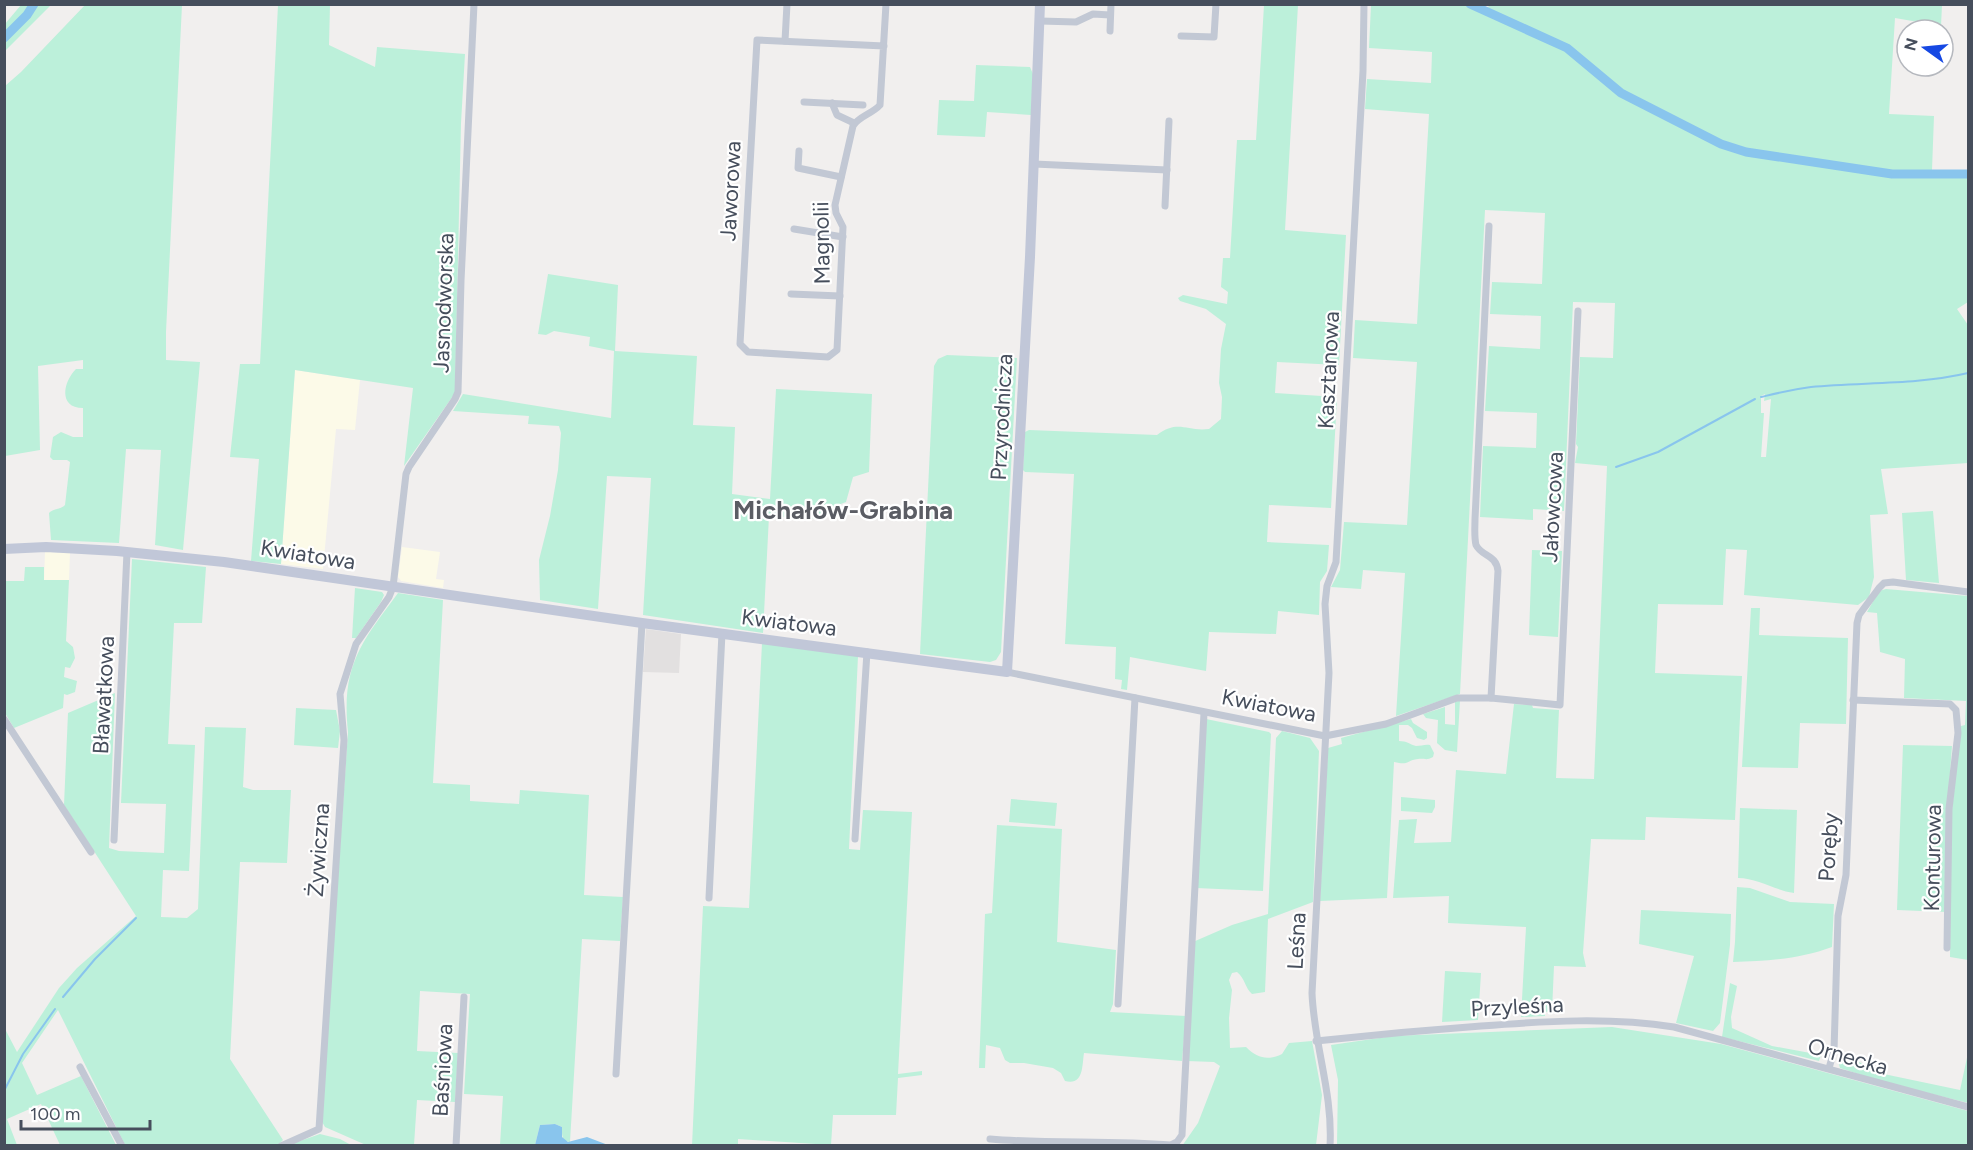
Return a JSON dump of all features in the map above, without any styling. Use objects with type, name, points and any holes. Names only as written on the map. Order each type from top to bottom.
[{"type":"street","name":"Jasnodworska","points":[[393,586],[406,474],[412,460],[458,392],[474,4]]},
{"type":"street","points":[[787,4],[785,41],[884,46]]},
{"type":"street","points":[[832,103],[837,116],[854,123],[874,112],[880,105],[886,4]]},
{"type":"street","name":"Przyrodnicza","points":[[1007,672],[1034,164],[1040,4]]},
{"type":"street","points":[[1110,31],[1111,4]]},
{"type":"street","points":[[1181,36],[1214,37],[1216,4]]},
{"type":"street","name":"Kasztanowa","points":[[1325,736],[1329,673],[1325,604],[1327,586],[1336,562],[1363,71],[1364,4]]},
{"type":"street","points":[[1040,21],[1076,22],[1093,14],[1110,15]]},
{"type":"street","name":"Jaworowa","points":[[740,344],[757,40],[785,41]]},
{"type":"street","points":[[804,102],[863,105]]},
{"type":"street","points":[[1165,206],[1169,121]]},
{"type":"street","name":"Magnolii","points":[[740,344],[748,352],[828,357],[837,350],[843,237],[842,224],[834,205],[854,123]]},
{"type":"street","points":[[799,151],[798,168],[841,177]]},
{"type":"street","points":[[1034,164],[1167,170]]},
{"type":"street","points":[[1489,226],[1475,519],[1477,545],[1481,551],[1494,559],[1498,571],[1491,698]]},
{"type":"street","points":[[794,229],[843,237]]},
{"type":"street","points":[[791,294],[840,296]]},
{"type":"street","name":"Jałowcowa","points":[[1560,705],[1578,310]]},
{"type":"street","name":"Kwiatowa","points":[[4,549],[46,547],[127,552],[254,566],[642,623],[867,652],[1007,672],[1325,736],[1386,724],[1452,699],[1491,698],[1560,705]]},
{"type":"street","name":"Bławatkowa","points":[[114,840],[127,552]]},
{"type":"street","name":"Poręby","points":[[1829,1068],[1833,1051],[1838,916],[1846,875],[1859,615],[1884,583],[1893,582],[1968,592]]},
{"type":"street","name":"Żywiczna","points":[[281,1146],[319,1129],[344,740],[340,694],[357,644],[389,597],[393,586]]},
{"type":"street","points":[[616,1074],[642,623]]},
{"type":"street","points":[[709,898],[722,633]]},
{"type":"street","points":[[855,839],[867,652]]},
{"type":"street","points":[[1118,1004],[1134,698]]},
{"type":"street","name":"Konturowa","points":[[1853,700],[1950,704],[1956,710],[1958,721],[1949,809],[1947,948]]},
{"type":"street","points":[[990,1139],[1052,1143],[1124,1142],[1171,1146],[1182,1135],[1204,713]]},
{"type":"street","points":[[4,719],[91,852]]},
{"type":"street","name":"Leśna","points":[[1325,736],[1312,982],[1316,1041],[1326,1081],[1332,1120],[1330,1146]]},
{"type":"street","name":"Baśniowa","points":[[456,1146],[464,997]]},
{"type":"street","name":"Przyleśna","points":[[1316,1041],[1511,1023],[1605,1020],[1674,1027],[1718,1039]]},
{"type":"street","name":"Ornecka","points":[[1718,1039],[1968,1107]]},
{"type":"street","points":[[80,1067],[122,1146]]},
{"type":"shaded area","points":[[295,370],[360,380],[355,430],[336,429],[323,569],[281,564]]},
{"type":"shaded area","points":[[402,547],[440,552],[436,579],[444,580],[443,588],[401,581],[398,577]]},
{"type":"shaded area","points":[[45,552],[70,553],[69,580],[44,580]]},
{"type":"shaded area","points":[[646,629],[681,634],[679,673],[643,672]]},
{"type":"green space","points":[[86,4],[182,5],[166,360],[200,362],[183,550],[155,545],[161,450],[126,449],[119,543],[51,540],[49,513],[65,505],[70,462],[53,460],[50,457],[53,437],[61,432],[73,437],[83,437],[83,408],[70,404],[65,393],[72,374],[76,369],[83,369],[83,360],[38,366],[40,450],[5,456],[5,86]]},
{"type":"green space","points":[[1477,4],[1488,9],[1489,4],[1942,5],[1941,18],[1895,18],[1889,114],[1934,116],[1932,170],[1968,170],[1968,302],[1957,309],[1968,325],[1968,463],[1881,469],[1888,514],[1870,515],[1874,577],[1869,597],[1858,605],[1744,595],[1747,550],[1726,549],[1723,605],[1658,604],[1655,673],[1742,676],[1735,820],[1646,817],[1645,840],[1591,839],[1583,953],[1586,967],[1554,966],[1552,1011],[1545,1012],[1545,1016],[1521,1017],[1526,927],[1448,923],[1449,896],[1393,898],[1399,820],[1417,819],[1414,843],[1451,842],[1456,770],[1506,774],[1514,704],[1559,710],[1556,778],[1594,779],[1607,466],[1575,463],[1578,447],[1576,444],[1580,357],[1613,358],[1615,303],[1573,302],[1564,511],[1533,509],[1533,520],[1480,517],[1483,446],[1536,448],[1537,413],[1485,411],[1489,346],[1540,349],[1541,316],[1490,314],[1492,282],[1542,284],[1545,213],[1485,210],[1460,694],[1396,716],[1405,573],[1363,570],[1361,589],[1331,587],[1340,570],[1344,522],[1407,525],[1417,362],[1353,358],[1355,320],[1417,324],[1429,114],[1365,109],[1367,79],[1431,83],[1432,52],[1369,48],[1371,5]],"holes":[[[1765,394],[1764,401],[1771,399],[1766,457],[1761,457],[1764,413],[1761,413],[1761,396]]]},
{"type":"green space","points":[[21,5],[51,5],[5,51],[5,24]]},
{"type":"green space","points":[[278,5],[330,5],[329,45],[375,67],[377,47],[465,54],[461,123],[455,393],[404,466],[413,388],[295,370],[281,564],[251,561],[259,459],[230,457],[240,364],[260,364]]},
{"type":"green space","points":[[1264,5],[1298,5],[1285,230],[1346,235],[1339,365],[1277,362],[1275,393],[1337,397],[1331,508],[1269,505],[1267,542],[1329,545],[1327,571],[1320,582],[1319,615],[1278,611],[1276,634],[1209,632],[1206,671],[1130,657],[1127,690],[1121,689],[1122,680],[1115,679],[1116,647],[1065,644],[1074,474],[1025,472],[1023,470],[1025,432],[1029,430],[1157,435],[1164,430],[1177,427],[1209,429],[1221,419],[1222,397],[1219,383],[1221,349],[1226,324],[1206,309],[1180,301],[1178,298],[1183,295],[1227,304],[1228,292],[1221,287],[1223,258],[1230,258],[1237,140],[1256,140]]},
{"type":"green space","points":[[976,65],[1030,67],[1033,74],[1031,115],[987,112],[985,137],[937,135],[939,100],[974,101]]},
{"type":"green space","points":[[548,274],[618,285],[615,351],[697,356],[693,425],[735,427],[732,494],[770,499],[776,389],[872,394],[869,472],[853,477],[846,502],[830,508],[819,519],[769,516],[763,633],[643,615],[651,478],[607,476],[598,609],[540,600],[539,560],[558,470],[561,433],[559,426],[528,424],[529,416],[453,411],[463,394],[611,418],[614,351],[589,346],[590,337],[554,331],[546,335],[538,334]]},
{"type":"green space","points":[[947,355],[1017,358],[1001,652],[996,660],[990,662],[920,654],[934,366],[938,359]]},
{"type":"green space","points":[[1933,511],[1939,583],[1906,580],[1902,513]]},
{"type":"green space","points":[[1532,550],[1562,551],[1558,637],[1529,635]]},
{"type":"green space","points":[[132,559],[206,567],[202,623],[174,623],[168,744],[195,745],[189,871],[163,870],[161,917],[187,918],[198,909],[205,727],[246,728],[243,787],[253,790],[291,790],[287,863],[240,862],[230,1059],[283,1140],[277,1146],[125,1145],[58,1010],[22,1063],[37,1095],[81,1076],[116,1145],[60,1145],[41,1104],[7,1119],[17,1145],[5,1145],[4,1027],[17,1052],[59,988],[77,968],[136,916],[64,805],[68,713],[115,693],[109,848],[119,851],[164,853],[166,804],[121,803]]},
{"type":"green space","points":[[25,567],[44,567],[44,580],[69,580],[66,641],[73,647],[75,658],[70,668],[65,667],[64,677],[77,681],[75,692],[64,694],[63,708],[14,728],[5,713],[5,581],[24,581]]},
{"type":"green space","points":[[355,588],[382,592],[384,595],[356,638],[352,638]]},
{"type":"green space","points":[[1886,589],[1968,596],[1968,960],[1950,957],[1951,819],[1961,726],[1965,725],[1966,701],[1904,698],[1905,659],[1880,652],[1877,613],[1867,612],[1879,591]]},
{"type":"green space","points":[[398,593],[443,600],[433,783],[470,785],[470,801],[519,804],[520,790],[589,795],[584,895],[623,897],[620,941],[582,939],[570,1142],[564,1139],[562,1127],[555,1124],[540,1125],[535,1145],[500,1145],[503,1096],[464,1094],[470,994],[420,991],[417,1051],[458,1053],[455,1102],[417,1100],[414,1145],[366,1145],[325,1127],[321,1120],[348,732],[348,689],[356,656]]},
{"type":"green space","points":[[1751,608],[1760,608],[1759,635],[1848,638],[1846,724],[1800,723],[1798,768],[1742,767]]},
{"type":"green space","points":[[762,643],[858,656],[849,849],[860,850],[863,810],[912,812],[898,1074],[922,1071],[922,1075],[898,1078],[896,1115],[833,1115],[831,1145],[738,1139],[738,1145],[692,1146],[703,906],[749,908]]},
{"type":"green space","points":[[1460,700],[1457,752],[1445,750],[1437,743],[1438,720],[1426,718],[1423,714],[1445,707],[1445,724],[1455,725],[1455,702]]},
{"type":"green space","points":[[296,708],[336,710],[340,731],[338,748],[294,745]]},
{"type":"green space","points":[[1206,719],[1271,734],[1263,891],[1196,888]]},
{"type":"green space","points":[[1411,719],[1413,723],[1427,732],[1427,738],[1424,740],[1417,738],[1408,725],[1399,725],[1399,741],[1416,746],[1430,745],[1434,753],[1429,759],[1405,763],[1394,762],[1387,898],[1320,901],[1328,748],[1342,744],[1341,738]]},
{"type":"green space","points":[[1282,731],[1310,738],[1319,751],[1313,902],[1268,919],[1265,992],[1252,994],[1240,974],[1232,973],[1229,980],[1232,990],[1229,1018],[1230,1048],[1246,1047],[1254,1054],[1267,1058],[1282,1054],[1289,1043],[1312,1041],[1322,1095],[1316,1145],[1182,1146],[1198,1123],[1220,1066],[1214,1062],[1187,1061],[1193,942],[1232,925],[1268,914],[1276,738]]},
{"type":"green space","points":[[1903,745],[1952,746],[1947,815],[1946,912],[1897,910]]},
{"type":"green space","points":[[1401,797],[1435,800],[1435,807],[1432,813],[1401,811]]},
{"type":"green space","points":[[1011,799],[1057,803],[1055,826],[1009,822]]},
{"type":"green space","points":[[1740,808],[1797,810],[1794,893],[1738,878]]},
{"type":"green space","points":[[997,825],[1062,829],[1057,942],[1116,950],[1113,1004],[1110,1012],[1186,1016],[1182,1061],[1084,1053],[1079,1078],[1071,1082],[1065,1081],[1061,1073],[1053,1068],[1010,1063],[1005,1060],[1000,1048],[986,1045],[985,1068],[979,1068],[985,914],[992,913]]},
{"type":"green space","points":[[1737,887],[1750,888],[1790,902],[1834,904],[1832,947],[1783,959],[1733,962]]},
{"type":"green space","points":[[1641,910],[1731,914],[1730,945],[1720,1023],[1713,1031],[1676,1023],[1694,956],[1639,944]]},
{"type":"green space","points":[[1445,971],[1481,973],[1478,1020],[1442,1022]]},
{"type":"green space","points":[[1730,983],[1737,986],[1731,1017],[1732,1028],[1772,1046],[1821,1055],[1819,1061],[1722,1037]]},
{"type":"green space","points":[[1612,1027],[1721,1044],[1968,1111],[1968,1145],[1337,1145],[1338,1080],[1331,1045],[1393,1036]]},
{"type":"green space","points":[[1841,1052],[1879,1073],[1960,1090],[1968,1053],[1968,1103],[1880,1081],[1840,1068],[1838,1061]]},
{"type":"green space","points":[[320,1134],[340,1139],[351,1145],[286,1146]]},
{"type":"water","points":[[555,1124],[562,1127],[562,1137],[568,1142],[587,1137],[608,1145],[535,1145],[540,1125]]},
{"type":"waterway","points":[[4,38],[27,15],[34,4]]},
{"type":"waterway","points":[[1470,4],[1567,48],[1621,93],[1721,144],[1746,152],[1892,174],[1968,174]]},
{"type":"waterway","points":[[1761,397],[1811,387],[1910,381],[1968,373]]},
{"type":"waterway","points":[[1616,467],[1658,452],[1755,399]]},
{"type":"waterway","points":[[63,997],[95,959],[136,918]]},
{"type":"waterway","points":[[5,1089],[23,1054],[55,1009]]},
{"type":"district","name":"Michałów-Grabina","points":[[843,510]]}]
